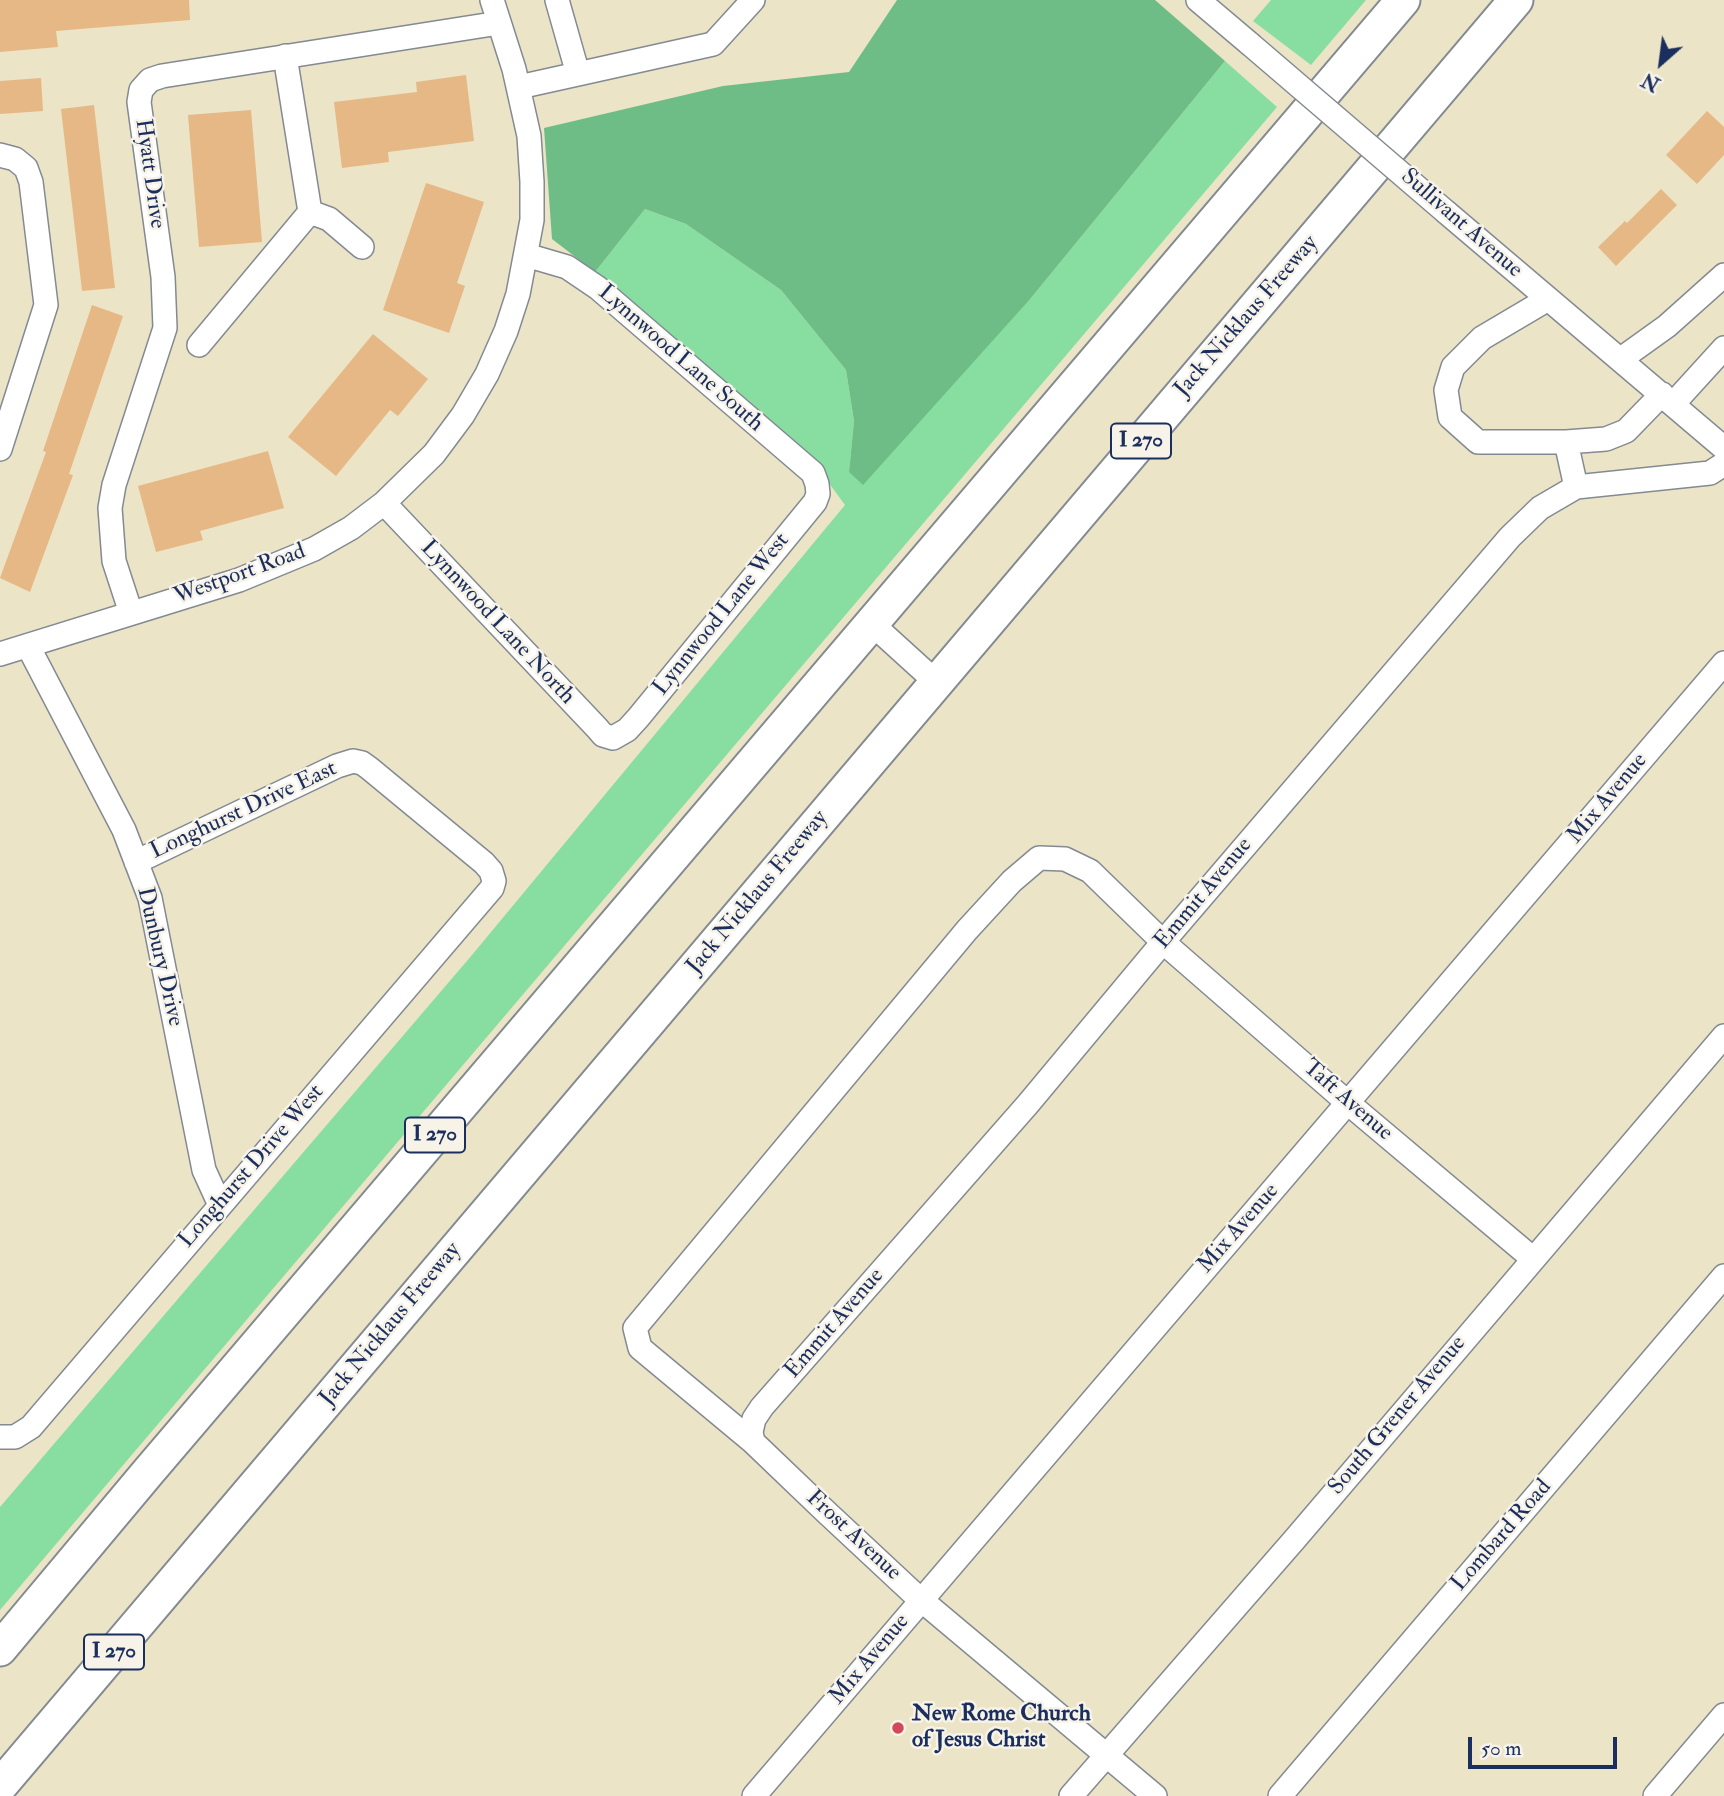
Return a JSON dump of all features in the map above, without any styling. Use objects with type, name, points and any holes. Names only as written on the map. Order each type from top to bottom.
[{"type":"highway","name":"I 270","points":[[0,1649],[1403,0]]},
{"type":"highway","name":"Jack Nicklaus Freeway","points":[[0,1786],[1516,0]]},
{"type":"street","name":"Westport Road","points":[[0,654],[278,566],[342,533],[384,503],[434,454],[463,415],[487,374],[518,294],[531,220],[529,136],[519,87],[492,0]]},
{"type":"street","points":[[557,0],[578,74]]},
{"type":"street","points":[[519,87],[713,44],[753,0]]},
{"type":"street","name":"Sullivant Avenue","points":[[1198,0],[1724,448]]},
{"type":"street","name":"Hyatt Drive","points":[[131,613],[114,561],[110,508],[114,485],[165,328],[163,277],[139,102],[141,90],[150,80],[162,76],[499,23]]},
{"type":"street","points":[[199,345],[310,212],[285,56]]},
{"type":"street","points":[[0,449],[46,305],[31,182],[26,168],[7,157]]},
{"type":"street","points":[[310,212],[329,219],[362,247]]},
{"type":"street","name":"Lynnwood Lane South","points":[[526,255],[567,267],[598,288],[813,473],[817,484]]},
{"type":"street","points":[[1621,359],[1667,326],[1724,275]]},
{"type":"street","points":[[1548,299],[1482,338],[1452,366],[1446,390],[1450,417],[1478,442],[1606,439],[1626,431],[1668,399],[1724,348]]},
{"type":"street","points":[[1566,442],[1576,487]]},
{"type":"street","name":"Emmit Avenue","points":[[752,1437],[754,1419],[762,1407],[1028,1104],[1510,537],[1540,508],[1576,487],[1592,483],[1710,472],[1724,464]]},
{"type":"street","name":"Lynnwood Lane West","points":[[613,738],[627,730],[815,502],[817,484]]},
{"type":"street","name":"Lynnwood Lane North","points":[[384,503],[597,728],[613,738]]},
{"type":"street","points":[[871,623],[936,682]]},
{"type":"street","name":"Dunbury Drive","points":[[28,646],[124,830],[150,898],[204,1170],[219,1205]]},
{"type":"street","name":"Mix Avenue","points":[[754,1796],[1724,663]]},
{"type":"street","name":"Longhurst Drive East","points":[[136,862],[337,765],[353,761],[369,768],[484,863],[491,871],[494,881]]},
{"type":"street","name":"Taft Avenue","points":[[752,1437],[640,1348],[635,1328],[967,930],[1012,881],[1039,858],[1065,859],[1090,871],[1163,942],[1532,1258]]},
{"type":"street","name":"Longhurst Drive West","points":[[0,1437],[15,1437],[31,1427],[492,888],[494,881]]},
{"type":"street","name":"South Grener Avenue","points":[[1072,1796],[1295,1539],[1724,1035]]},
{"type":"street","name":"Lombard Road","points":[[1280,1796],[1724,1276]]},
{"type":"street","name":"Frost Avenue","points":[[752,1437],[921,1600],[1155,1796]]},
{"type":"street","points":[[1655,1796],[1724,1715]]},
{"type":"green space","points":[[897,0],[1155,0],[1225,61],[1031,298],[863,485],[849,472],[854,421],[846,370],[781,290],[686,224],[645,209],[595,272],[552,239],[544,128],[723,86],[849,72]]},
{"type":"green space","points":[[1271,0],[1366,0],[1311,65],[1253,21]]},
{"type":"green space","points":[[1225,61],[1277,107],[0,1610],[0,1507],[472,955],[845,505],[823,475],[595,272],[645,209],[686,224],[781,290],[846,370],[854,421],[849,472],[1031,298]]},
{"type":"building","points":[[0,0],[189,0],[190,20],[56,31],[58,47],[0,52]]},
{"type":"building","points":[[466,75],[474,141],[388,152],[389,162],[342,168],[334,102],[417,92],[416,82]]},
{"type":"building","points":[[41,78],[43,111],[0,114],[0,81]]},
{"type":"building","points":[[94,105],[115,288],[82,291],[61,109]]},
{"type":"building","points":[[251,110],[262,242],[199,247],[188,115]]},
{"type":"building","points":[[1707,111],[1724,127],[1724,155],[1697,184],[1666,155]]},
{"type":"building","points":[[426,183],[484,202],[457,283],[465,286],[449,333],[383,310]]},
{"type":"building","points":[[1661,189],[1677,205],[1616,266],[1598,247]]},
{"type":"building","points":[[92,305],[123,316],[69,474],[73,475],[30,592],[0,578],[46,452],[43,451]]},
{"type":"building","points":[[373,334],[428,379],[398,416],[390,410],[336,476],[288,437]]},
{"type":"building","points":[[268,451],[284,508],[200,531],[203,540],[156,552],[138,486]]},
{"type":"place","name":"New Rome Church of Jesus Christ","points":[[898,1728]]}]
